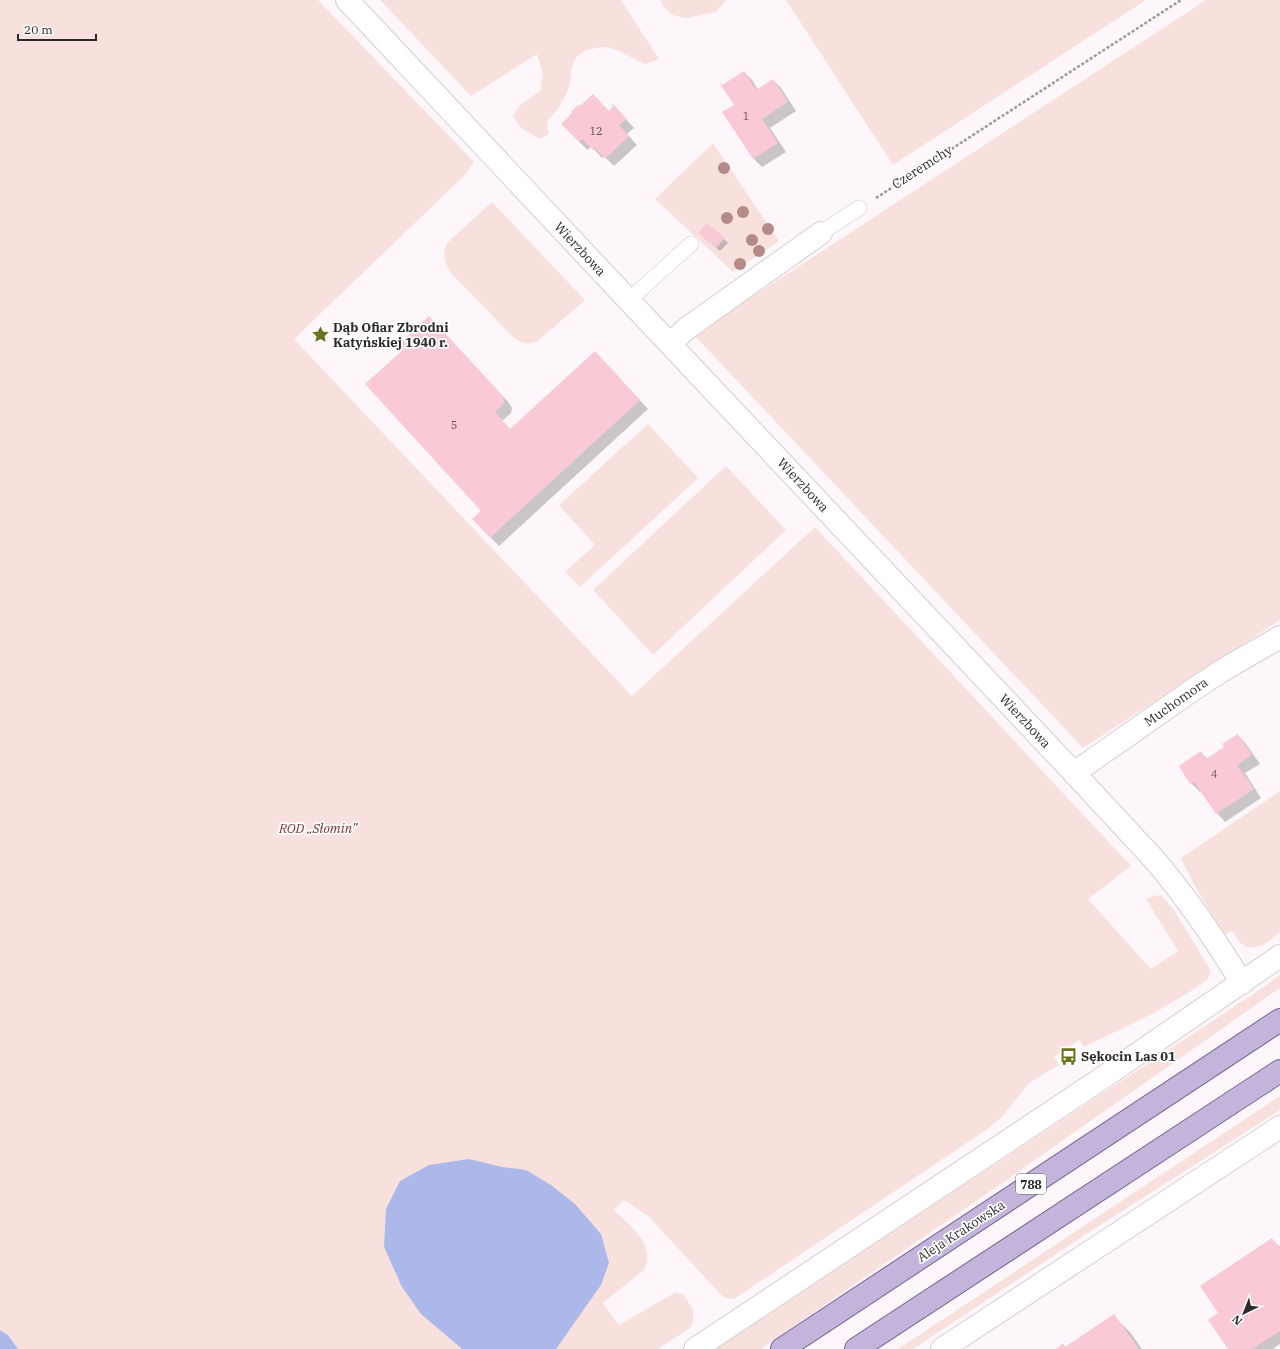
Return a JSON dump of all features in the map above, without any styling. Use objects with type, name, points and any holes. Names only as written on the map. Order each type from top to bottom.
[{"type":"main road","name":"Aleja Krakowska","points":[[782,1349],[1280,1020]]},
{"type":"main road","points":[[856,1349],[1280,1071]]},
{"type":"street","name":"Wierzbowa","points":[[347,0],[1165,871],[1220,946],[1242,983]]},
{"type":"street","points":[[670,344],[686,329],[821,233]]},
{"type":"street","name":"Muchomora","points":[[1074,773],[1197,687],[1223,670],[1280,638]]},
{"type":"street","points":[[695,1349],[1095,1083],[1280,956]]},
{"type":"street","points":[[942,1349],[1280,1127]]},
{"type":"lane","points":[[821,233],[859,208]]},
{"type":"lane","points":[[629,300],[691,244]]},
{"type":"path","name":"Czeremchy","points":[[859,208],[1181,0]]},
{"type":"green space","name":"ROD „Słomin”","points":[[0,0],[318,0],[474,162],[466,174],[294,339],[632,696],[815,527],[1131,866],[1088,899],[1151,969],[1178,951],[1146,899],[1161,895],[1174,910],[1211,971],[1208,979],[1156,1012],[1084,1047],[1079,1040],[1054,1057],[1059,1065],[1029,1083],[1001,1118],[986,1130],[734,1299],[724,1298],[649,1217],[624,1200],[614,1210],[634,1229],[640,1237],[647,1252],[647,1261],[644,1270],[603,1303],[619,1325],[676,1292],[684,1295],[693,1310],[693,1322],[690,1328],[658,1349],[18,1349],[8,1335],[0,1330]]},
{"type":"green space","points":[[380,0],[621,0],[659,59],[645,64],[620,52],[605,47],[592,49],[579,55],[573,65],[568,90],[559,107],[547,121],[549,134],[540,139],[521,128],[513,117],[519,106],[540,91],[543,74],[537,54],[471,96]]},
{"type":"green space","points":[[660,0],[726,0],[716,12],[686,18],[672,15],[663,6]]},
{"type":"green space","points":[[786,0],[1146,0],[893,165]]},
{"type":"green space","points":[[1206,0],[1280,0],[1280,620],[1083,748],[694,335]]},
{"type":"green space","points":[[713,143],[779,241],[733,272],[655,199]]},
{"type":"green space","points":[[492,202],[585,300],[538,341],[524,343],[512,336],[450,272],[445,261],[444,255],[447,243]]},
{"type":"green space","points":[[648,424],[698,478],[580,587],[565,572],[595,545],[559,505]]},
{"type":"green space","points":[[726,466],[786,530],[653,655],[593,590]]},
{"type":"green space","points":[[1280,791],[1280,932],[1272,939],[1258,947],[1248,947],[1240,943],[1232,931],[1224,935],[1196,888],[1181,858]]},
{"type":"green space","points":[[1280,975],[1280,988],[998,1186],[761,1349],[715,1349],[1253,994]]},
{"type":"green space","points":[[1280,1096],[1280,1110],[1088,1233],[913,1349],[898,1349]]},
{"type":"water","points":[[469,1159],[502,1167],[526,1170],[551,1185],[575,1204],[601,1234],[609,1263],[601,1285],[556,1349],[462,1349],[421,1314],[402,1287],[384,1247],[386,1209],[400,1181],[429,1165]]},
{"type":"water","points":[[0,1330],[8,1335],[18,1349],[0,1349]]},
{"type":"building","points":[[744,71],[756,90],[773,79],[788,102],[762,119],[778,143],[753,159],[722,112],[734,105],[720,84],[721,83],[722,85]]},
{"type":"building","points":[[593,94],[609,111],[613,106],[611,105],[613,104],[627,119],[619,125],[629,136],[605,159],[595,148],[593,150],[582,139],[579,142],[561,124],[578,105],[581,105]]},
{"type":"building","points":[[707,223],[725,238],[716,248],[698,233]]},
{"type":"building","points":[[429,316],[501,394],[504,399],[503,405],[495,412],[510,429],[595,351],[640,400],[490,538],[472,519],[481,511],[365,384],[404,349],[399,344]]},
{"type":"building","points":[[1238,734],[1252,755],[1237,765],[1254,789],[1216,814],[1194,782],[1190,784],[1179,766],[1201,751],[1206,759],[1224,747],[1222,744]]},
{"type":"building","points":[[1272,1238],[1278,1247],[1280,1245],[1280,1331],[1252,1349],[1228,1349],[1208,1320],[1218,1313],[1200,1286]]},
{"type":"building","points":[[1114,1314],[1139,1349],[1056,1349],[1063,1343],[1065,1347]]},
{"type":"place","name":"Dąb Ofiar Zbrodni Katyńskiej 1940 r.","points":[[320,334]]},
{"type":"place","name":"Sękocin Las 01","points":[[1068,1056]]}]
